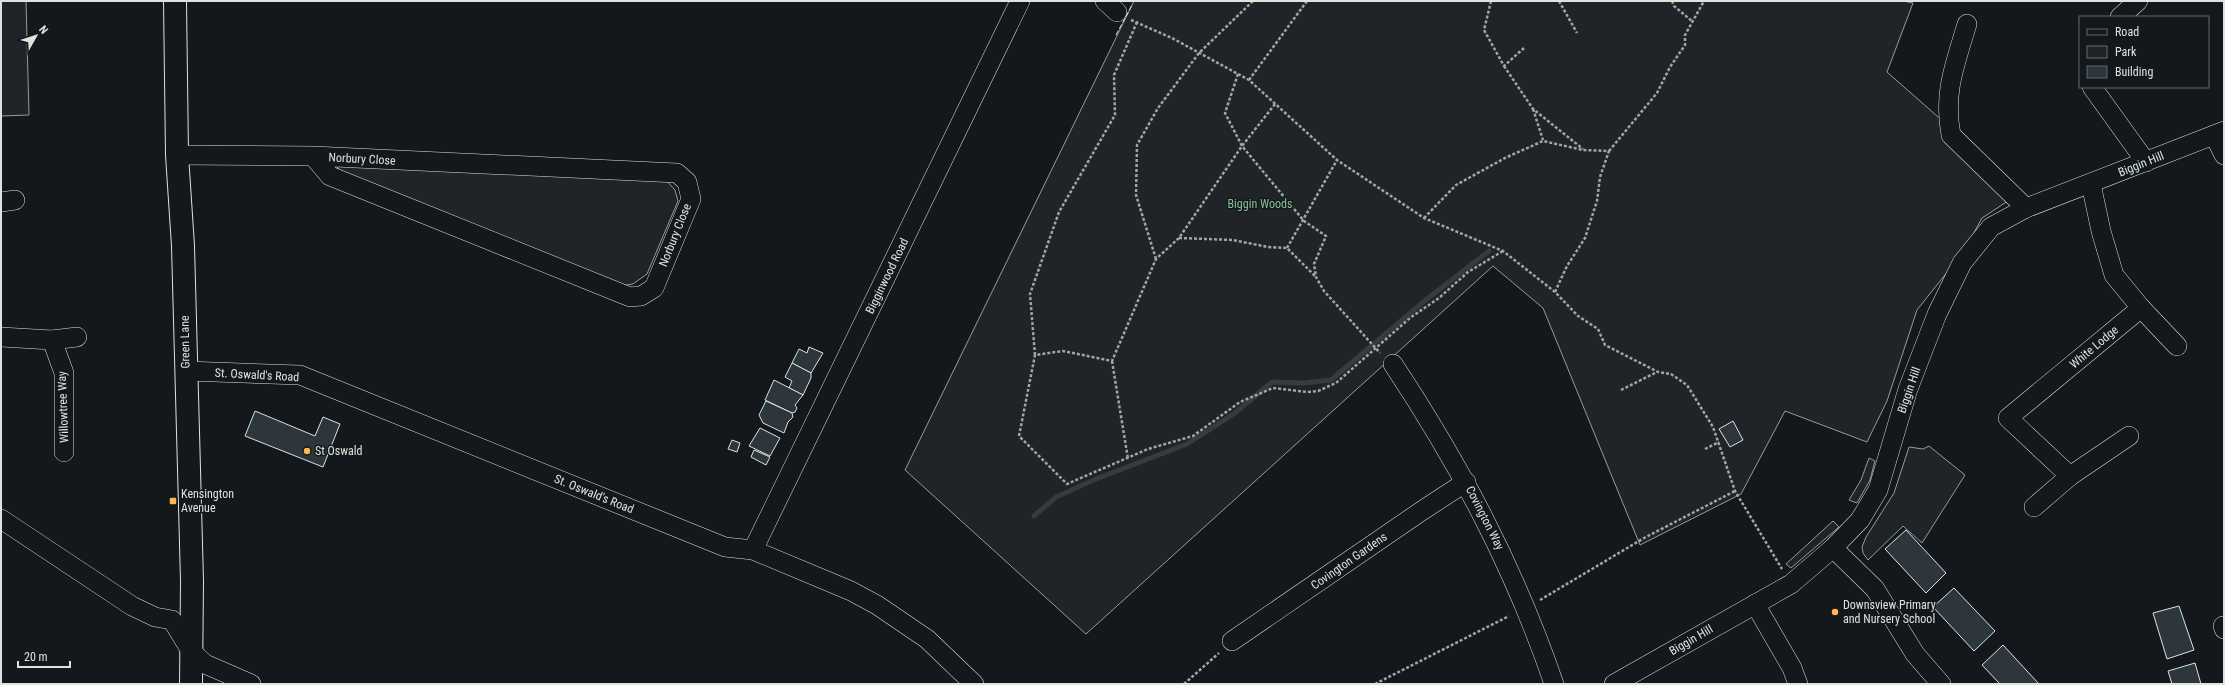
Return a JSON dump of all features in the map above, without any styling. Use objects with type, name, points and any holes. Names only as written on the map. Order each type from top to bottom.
[{"type":"main road","name":"Green Lane","points":[[175,1],[177,154],[183,246],[192,581],[191,684]]},
{"type":"street","name":"Bigginwood Road","points":[[753,550],[1020,1]]},
{"type":"street","points":[[2121,16],[2138,1]]},
{"type":"street","points":[[1967,24],[1948,88],[1949,121],[1952,135],[2026,208]]},
{"type":"street","points":[[2093,88],[2146,162]]},
{"type":"street","points":[[2219,133],[2224,155]]},
{"type":"street","name":"Biggin Hill","points":[[1614,684],[1791,584],[1833,548],[1860,520],[1878,490],[1908,389],[1937,314],[1962,263],[1991,227],[2026,208],[2219,133]]},
{"type":"street","name":"Norbury Close","points":[[177,154],[313,156],[676,173],[687,182],[691,199],[654,288],[641,296],[630,297],[330,176],[313,156]]},
{"type":"street","points":[[2091,184],[2100,232],[2114,275],[2141,308],[2176,346]]},
{"type":"street","name":"White Lodge","points":[[2070,476],[2008,418],[2141,308]]},
{"type":"street","points":[[1,337],[52,340],[77,337]]},
{"type":"street","name":"Willowtree Way","points":[[52,340],[64,373],[64,452]]},
{"type":"street","name":"Covington Way","points":[[1393,364],[1466,482],[1500,548],[1527,607],[1554,684]]},
{"type":"street","name":"St. Oswald's Road","points":[[186,371],[300,375],[725,547],[753,550],[843,588],[877,605],[927,639],[974,684]]},
{"type":"street","points":[[2034,507],[2070,476],[2129,436]]},
{"type":"street","name":"Covington Gardens","points":[[1232,641],[1466,482]]},
{"type":"street","points":[[1,519],[132,606],[155,617],[172,620],[191,651],[205,664],[251,684]]},
{"type":"street","points":[[1833,548],[1875,589],[1915,654],[1941,684]]},
{"type":"street","points":[[1755,604],[1792,668],[1798,684]]},
{"type":"path","points":[[1156,259],[1136,195],[1137,145],[1158,108],[1199,53],[1253,1]]},
{"type":"path","points":[[1250,80],[1307,1]]},
{"type":"path","points":[[1491,1],[1484,30],[1504,66],[1533,109],[1543,141]]},
{"type":"path","points":[[1559,1],[1577,33]]},
{"type":"path","points":[[1672,1],[1674,6],[1694,22]]},
{"type":"path","points":[[1555,292],[1567,266],[1586,238],[1596,201],[1600,177],[1609,151],[1657,93],[1670,67],[1685,45],[1685,35],[1694,22],[1704,1]]},
{"type":"path","points":[[1116,10],[1250,80],[1337,160],[1424,218],[1503,251],[1555,292],[1578,316],[1598,329],[1605,345],[1658,372],[1671,374],[1687,385],[1713,427],[1735,491],[1791,584]]},
{"type":"path","points":[[1137,22],[1114,75],[1115,115],[1059,212],[1030,294],[1035,355],[1019,436],[1066,484],[1128,459],[1148,449],[1193,436],[1240,402],[1273,388],[1307,392],[1318,391],[1336,383],[1410,318],[1439,298],[1468,272],[1503,251]]},
{"type":"path","points":[[1504,66],[1524,48]]},
{"type":"path","points":[[1238,74],[1225,113],[1242,146],[1304,221],[1326,236],[1314,264],[1316,277]]},
{"type":"path","points":[[1128,459],[1112,361],[1156,259],[1179,238],[1242,146],[1275,104]]},
{"type":"path","points":[[1533,109],[1583,150]]},
{"type":"path","points":[[1424,218],[1456,185],[1505,158],[1543,141],[1583,150],[1609,151]]},
{"type":"path","points":[[1287,248],[1304,221],[1337,160]]},
{"type":"path","points":[[1179,238],[1233,240],[1268,247],[1287,248],[1316,277],[1324,291],[1375,349],[1393,364]]},
{"type":"path","points":[[1035,355],[1062,351],[1112,361]]},
{"type":"path","points":[[1621,390],[1658,372]]},
{"type":"path","points":[[1705,449],[1719,442]]},
{"type":"path","points":[[1374,684],[1527,607],[1644,538],[1735,491]]},
{"type":"path","points":[[1184,684],[1232,641]]},
{"type":"green space","points":[[1,1],[26,1],[29,115],[1,116]]},
{"type":"green space","name":"Biggin Woods","points":[[1134,1],[1903,1],[1913,3],[1887,72],[1945,123],[2011,199],[1982,218],[1964,251],[1917,310],[1887,401],[1867,442],[1785,411],[1741,494],[1640,545],[1543,308],[1493,266],[1086,634],[905,470]]},
{"type":"green space","points":[[335,165],[666,180],[675,190],[678,201],[647,274],[633,284],[620,286],[342,172]]},
{"type":"green space","points":[[1929,446],[1965,475],[1922,543],[1903,526],[1868,560],[1863,553],[1862,547],[1866,537],[1894,493],[1909,447],[1923,449]]},
{"type":"green space","points":[[1869,458],[1875,461],[1870,480],[1857,503],[1849,500],[1861,480]]},
{"type":"green space","points":[[1833,521],[1839,527],[1791,568],[1786,564]]},
{"type":"building","points":[[809,347],[823,353],[811,373],[792,363],[799,349],[807,353]]},
{"type":"building","points":[[792,363],[811,373],[811,378],[803,395],[789,388],[792,381],[785,377]]},
{"type":"building","points":[[774,380],[803,395],[795,405],[797,408],[795,412],[792,413],[765,400]]},
{"type":"building","points":[[766,401],[792,413],[793,417],[788,422],[784,433],[763,423],[759,415]]},
{"type":"building","name":"St Oswald","points":[[255,411],[315,436],[323,417],[340,424],[323,467],[245,436]]},
{"type":"building","points":[[1733,421],[1743,440],[1730,447],[1719,429]]},
{"type":"building","points":[[760,428],[780,438],[770,456],[749,446]]},
{"type":"building","points":[[732,440],[740,443],[737,452],[728,449]]},
{"type":"building","points":[[754,450],[770,457],[766,465],[751,457]]},
{"type":"building","points":[[1906,530],[1946,573],[1926,593],[1885,549]]},
{"type":"building","points":[[1954,588],[1995,631],[1974,651],[1933,607]]},
{"type":"building","points":[[2179,606],[2194,650],[2167,659],[2153,613]]},
{"type":"building","points":[[2003,645],[2039,684],[2000,684],[1982,665]]},
{"type":"building","points":[[2195,663],[2201,684],[2172,684],[2168,671]]},
{"type":"waterway","points":[[1034,516],[1056,497],[1096,479],[1187,444],[1235,413],[1272,382],[1304,383],[1331,380],[1427,299],[1489,251]]},
{"type":"fence","points":[[1116,35],[1132,5]]},
{"type":"place","name":"St Oswald","points":[[307,451]]},
{"type":"place","name":"Kensington Avenue","points":[[173,501]]},
{"type":"place","name":"Downsview Primary and Nursery School","points":[[1835,612]]}]
